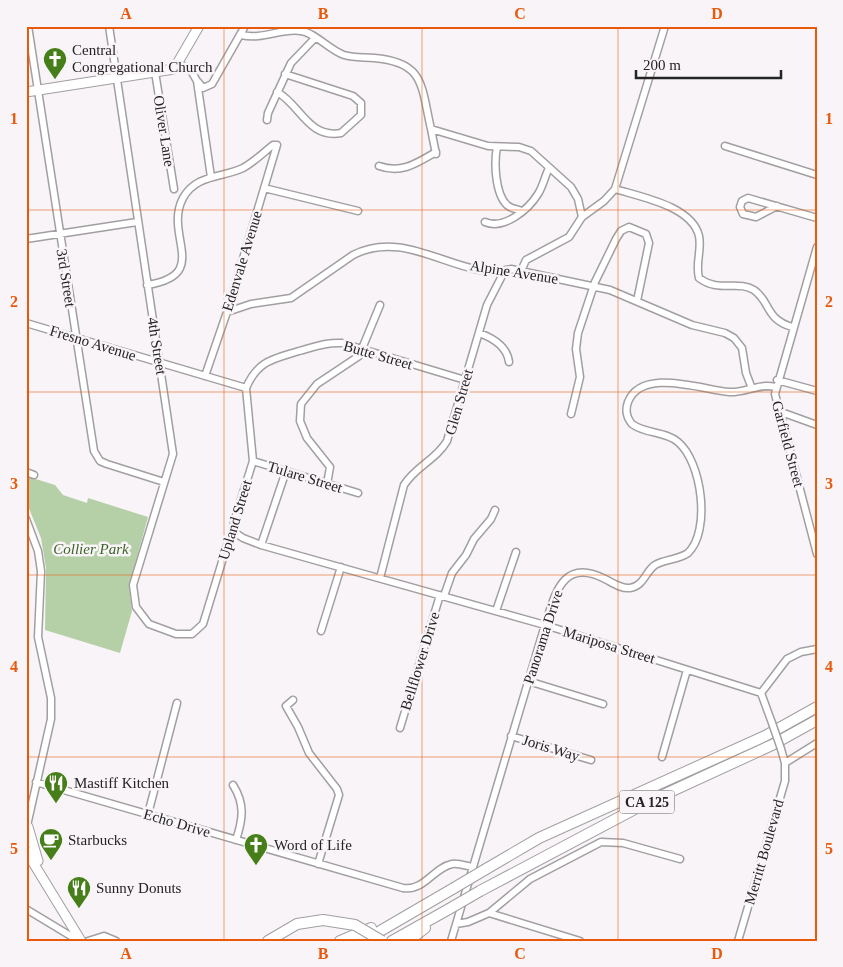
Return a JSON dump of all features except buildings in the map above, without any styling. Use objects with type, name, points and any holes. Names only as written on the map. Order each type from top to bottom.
[{"type":"highway","name":"CA 125","points":[[363,941],[539,838],[765,736],[817,706]]},
{"type":"highway","name":"CA 125","points":[[392,941],[480,891],[640,806],[772,745],[817,720]]},
{"type":"highway","points":[[340,941],[420,908]]},
{"type":"highway","points":[[402,941],[449,909]]},
{"type":"highway","points":[[408,941],[449,909]]},
{"type":"highway","points":[[268,941],[297,924],[323,920],[355,925],[382,941]]},
{"type":"main road","points":[[26,92],[174,69],[200,26]]},
{"type":"main road","points":[[27,829],[38,868]]},
{"type":"main road","points":[[26,851],[38,868],[80,941]]},
{"type":"street","name":"3rd Street","points":[[28,26],[94,451],[100,461],[164,482]]},
{"type":"street","name":"4th Street","points":[[109,26],[115,78],[173,454],[133,584],[133,597],[136,607],[149,624],[180,635]]},
{"type":"street","points":[[197,81],[203,88],[212,84],[245,26]]},
{"type":"street","points":[[521,271],[526,260],[570,237],[582,217],[615,189],[665,26]]},
{"type":"street","points":[[241,35],[254,38],[298,31],[307,33],[346,56],[388,60],[408,66],[415,72],[422,90],[436,154],[405,168],[391,169],[379,166]]},
{"type":"street","points":[[266,120],[291,63],[315,38]]},
{"type":"street","points":[[147,285],[167,281],[180,269],[183,258],[177,218],[180,205],[185,195],[196,184],[211,177],[197,81],[194,72],[177,63]]},
{"type":"street","name":"Oliver Lane","points":[[155,72],[174,189]]},
{"type":"street","points":[[277,92],[289,98],[302,118],[325,133],[341,133],[361,115],[362,106],[356,97],[285,74]]},
{"type":"street","points":[[431,129],[488,146],[525,148],[534,152],[574,190],[582,217]]},
{"type":"street","name":"Edenvale Avenue","points":[[205,376],[227,312],[277,145],[273,144],[242,168],[211,177]]},
{"type":"street","points":[[725,146],[817,175]]},
{"type":"street","points":[[497,147],[495,171],[504,200],[508,206],[522,211]]},
{"type":"street","points":[[485,222],[505,223],[522,211],[538,195],[549,168]]},
{"type":"street","points":[[264,188],[358,211]]},
{"type":"street","points":[[615,189],[684,213],[699,236],[700,248],[696,268],[699,278],[714,286],[747,287],[754,290],[774,318],[792,326]]},
{"type":"street","points":[[777,206],[756,217],[743,214],[740,208],[742,201],[748,198],[777,206],[817,218]]},
{"type":"street","points":[[26,239],[137,222]]},
{"type":"street","points":[[570,414],[580,376],[576,349],[577,338],[593,286],[619,233],[626,228],[635,228],[646,234],[649,243],[636,301]]},
{"type":"street","name":"Garfield Street","points":[[817,247],[792,326],[776,383],[775,394],[817,554]]},
{"type":"street","name":"Alpine Avenue","points":[[227,312],[251,304],[291,298],[353,255],[364,251],[406,248],[486,271],[511,269],[593,286],[636,301],[692,325],[725,333],[734,338],[742,348],[746,373],[752,386]]},
{"type":"street","name":"Glen Street","points":[[380,578],[404,485],[412,472],[434,458],[448,441],[489,300],[505,270]]},
{"type":"street","points":[[327,484],[330,467],[307,438],[300,421],[301,404],[316,384],[359,356],[380,305]]},
{"type":"street","name":"Fresno Avenue","points":[[26,323],[246,388]]},
{"type":"street","points":[[479,332],[498,342],[508,356],[509,362]]},
{"type":"street","name":"Butte Street","points":[[246,388],[259,368],[278,356],[332,342],[465,380]]},
{"type":"street","name":"Panorama Drive","points":[[451,941],[511,736],[558,588],[568,577],[576,574],[591,574],[622,587],[634,587],[639,585],[656,565],[688,553],[695,540],[700,518],[701,501],[698,479],[692,464],[683,448],[673,439],[632,424],[626,412],[631,397],[638,390],[661,382],[730,392],[752,386]]},
{"type":"street","points":[[752,386],[776,383],[817,392]]},
{"type":"street","name":"Upland Street","points":[[180,635],[192,634],[203,624],[228,542],[234,532],[234,522],[253,461],[246,388]]},
{"type":"street","points":[[780,412],[817,425]]},
{"type":"street","name":"Tulare Street","points":[[253,461],[358,493]]},
{"type":"street","points":[[262,545],[286,471]]},
{"type":"street","points":[[26,472],[34,475]]},
{"type":"street","name":"Bellflower Drive","points":[[400,728],[442,596],[452,573],[466,555],[474,539],[491,519],[494,510]]},
{"type":"street","points":[[26,519],[38,551],[41,571],[39,638],[51,698],[51,719],[28,810],[27,829]]},
{"type":"street","name":"Mariposa Street","points":[[234,532],[242,538],[262,545],[545,625],[762,693]]},
{"type":"street","points":[[496,611],[516,552]]},
{"type":"street","points":[[322,632],[341,567]]},
{"type":"street","points":[[817,649],[793,655],[762,693],[785,763],[817,743]]},
{"type":"street","points":[[662,757],[687,670]]},
{"type":"street","points":[[528,681],[603,704]]},
{"type":"street","points":[[292,700],[286,706],[298,727],[309,753],[337,789],[339,795],[318,864]]},
{"type":"street","points":[[148,814],[178,704]]},
{"type":"street","name":"Joris Way","points":[[511,736],[591,760]]},
{"type":"street","name":"Merritt Boulevard","points":[[738,941],[785,781],[785,763]]},
{"type":"street","name":"Echo Drive","points":[[36,782],[409,889],[421,886],[449,865],[458,864],[472,867]]},
{"type":"street","points":[[233,785],[242,808],[236,840]]},
{"type":"street","points":[[456,924],[468,922],[489,913],[530,879],[601,842],[623,844],[680,859]]},
{"type":"street","points":[[26,909],[80,941]]},
{"type":"street","points":[[489,913],[580,941]]},
{"type":"street","points":[[88,941],[104,936],[116,941]]},
{"type":"green space","name":"Collier Park","points":[[26,476],[55,485],[63,495],[87,503],[88,498],[148,517],[129,586],[132,611],[120,653],[45,630],[46,568],[41,538],[26,501]]},
{"type":"place","name":"Central Congregational Church","points":[[55,80]]},
{"type":"place","name":"Mastiff Kitchen","points":[[56,804]]},
{"type":"place","name":"Starbucks","points":[[51,861]]},
{"type":"place","name":"Word of Life","points":[[256,866]]},
{"type":"place","name":"Sunny Donuts","points":[[79,909]]}]
